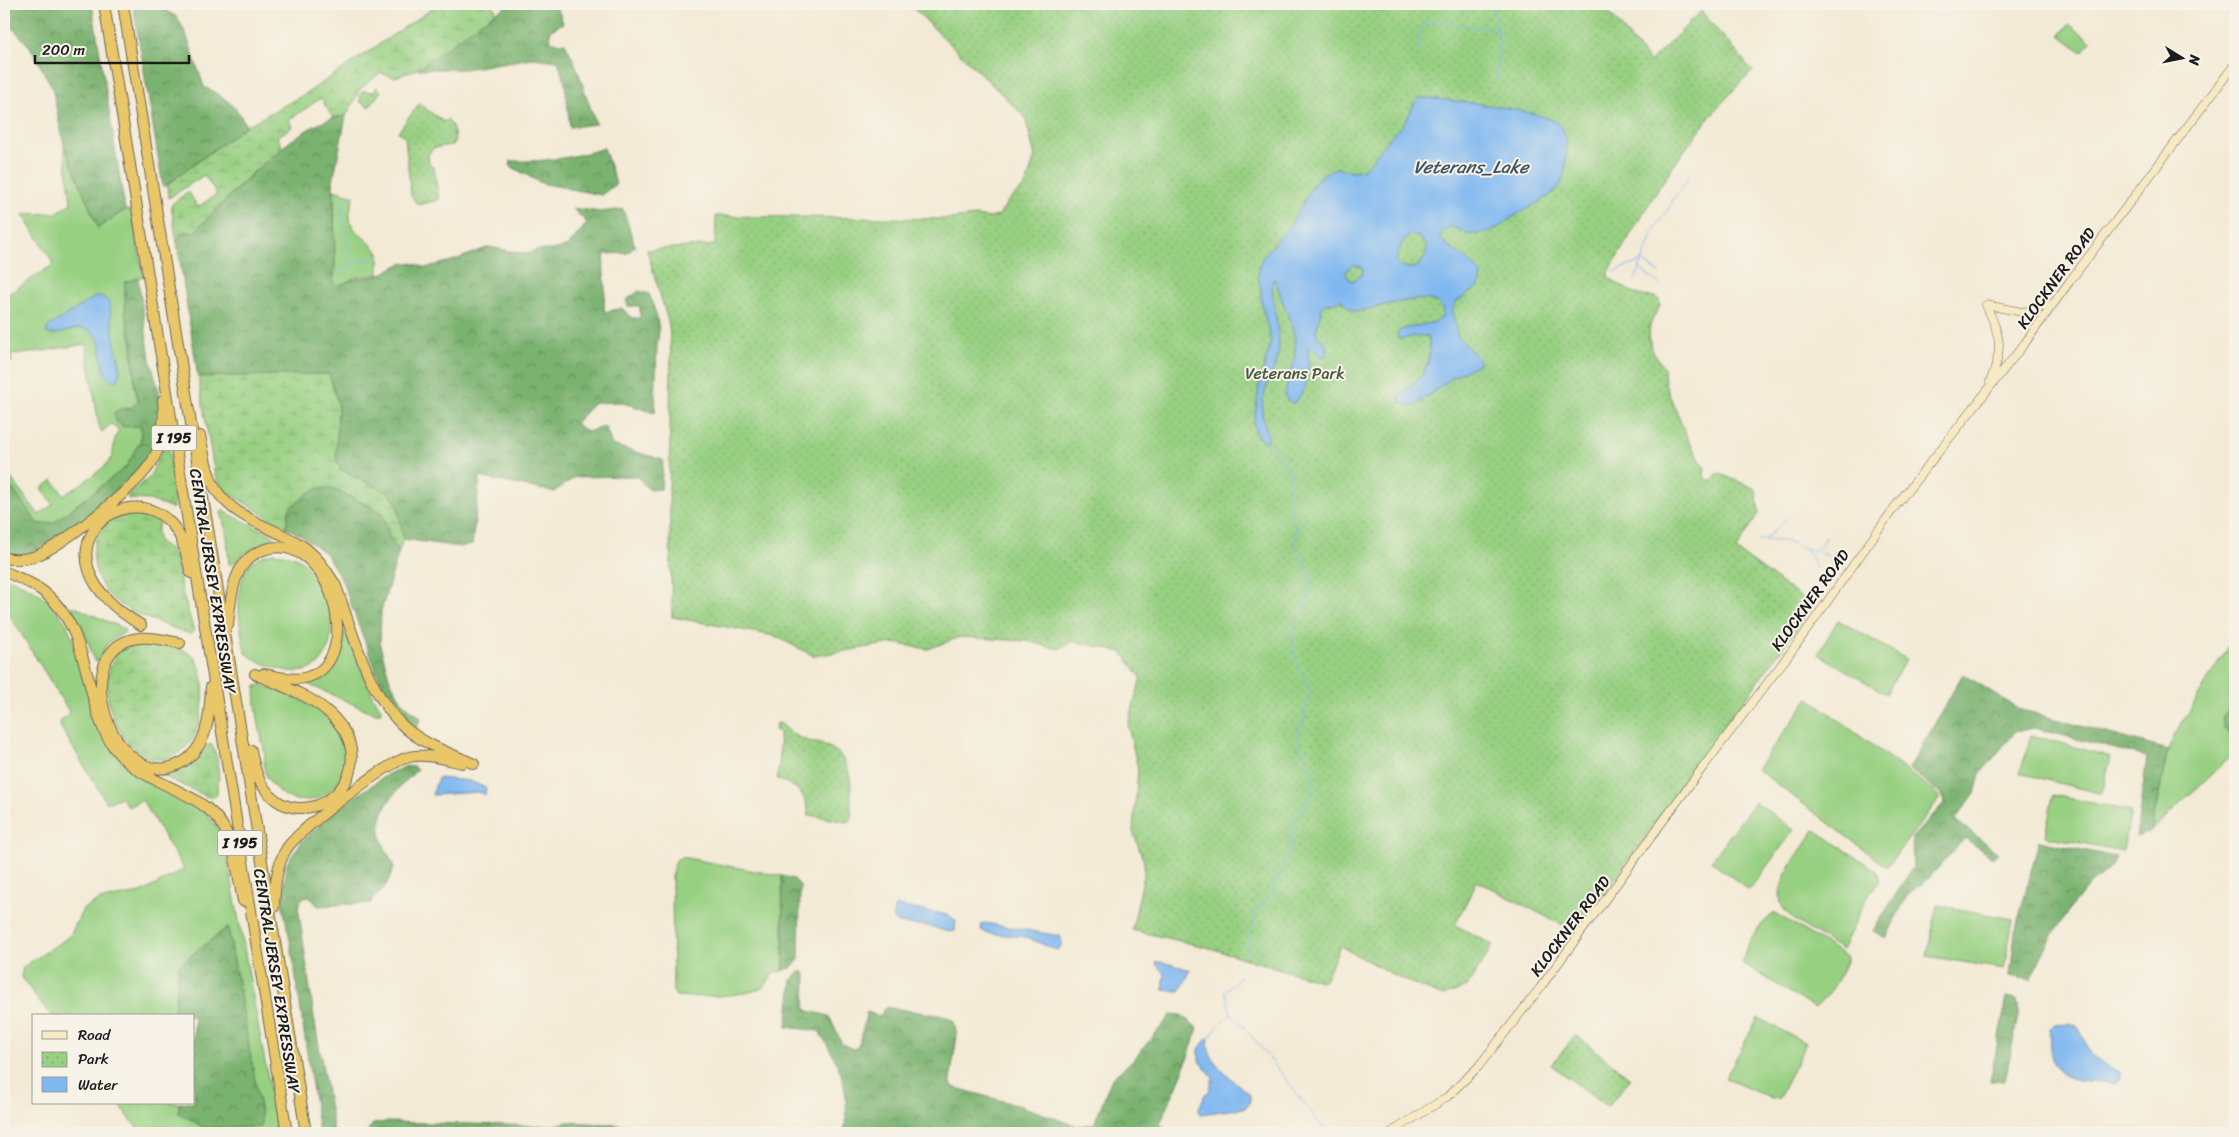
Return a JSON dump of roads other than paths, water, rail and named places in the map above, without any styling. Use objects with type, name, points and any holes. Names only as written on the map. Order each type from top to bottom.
[{"type":"highway","name":"CENTRAL JERSEY EXPRESSWAY","points":[[104,4],[287,1133]]},
{"type":"highway","name":"CENTRAL JERSEY EXPRESSWAY","points":[[123,4],[306,1133]]},
{"type":"highway","points":[[4,558],[29,558],[44,551],[122,494],[142,475],[154,459],[160,440],[163,410],[146,263]]},
{"type":"highway","points":[[167,272],[207,470],[215,488],[235,510],[298,543],[314,555],[328,572],[336,586],[373,684],[385,706],[401,724],[421,739],[476,765],[425,756],[400,760],[347,796],[292,842],[278,868],[274,899],[275,923],[289,1025]]},
{"type":"highway","points":[[141,626],[122,614],[105,599],[90,578],[87,566],[86,550],[92,534],[102,520],[123,509],[139,508],[155,512],[175,528],[182,542],[203,612]]},
{"type":"highway","points":[[227,640],[234,585],[242,565],[252,555],[272,547],[287,548],[300,554],[310,562],[323,578],[332,597],[336,619],[334,651],[328,664],[316,674],[303,678],[255,674],[323,708],[342,729],[352,753],[352,767],[343,788],[333,798],[318,805],[302,807],[286,804],[267,792],[255,770],[233,679]]},
{"type":"highway","points":[[4,571],[43,592],[66,617],[78,641],[99,720],[115,750],[141,773],[207,807],[224,828],[231,844],[270,1028]]},
{"type":"highway","points":[[180,643],[144,637],[130,640],[112,652],[104,665],[101,691],[109,725],[130,755],[142,764],[156,768],[172,767],[185,761],[197,749],[205,734],[207,722],[211,688],[210,658]]},
{"type":"main road","name":"KLOCKNER ROAD","points":[[1390,1133],[1447,1097],[1478,1067],[1601,908],[1691,783],[1831,598],[1888,515],[2025,343],[2235,64]]},
{"type":"main road","points":[[1987,391],[1998,362],[1999,335],[1986,305],[2022,312],[2054,303]]},
{"type":"water","name":"Veterans_Lake","points":[[1420,98],[1432,99],[1517,110],[1552,120],[1561,126],[1566,139],[1564,176],[1558,188],[1553,192],[1492,230],[1472,234],[1451,226],[1442,232],[1440,239],[1472,264],[1481,274],[1479,286],[1456,302],[1452,312],[1458,337],[1478,358],[1479,364],[1456,375],[1416,405],[1406,405],[1400,402],[1400,396],[1424,373],[1429,355],[1429,343],[1428,337],[1424,336],[1399,339],[1397,336],[1399,331],[1403,329],[1435,322],[1442,318],[1442,307],[1434,301],[1423,300],[1392,303],[1355,311],[1350,309],[1342,300],[1323,305],[1316,330],[1318,338],[1325,341],[1328,349],[1327,355],[1323,357],[1311,347],[1308,349],[1309,363],[1306,385],[1294,403],[1288,402],[1285,396],[1294,361],[1295,340],[1276,281],[1273,279],[1272,288],[1279,348],[1276,363],[1263,400],[1262,411],[1267,441],[1261,440],[1257,436],[1254,423],[1259,386],[1271,341],[1261,301],[1258,277],[1259,266],[1263,257],[1291,224],[1313,185],[1322,175],[1336,168],[1355,171],[1366,166],[1404,123]],"holes":[[[1410,235],[1418,237],[1427,247],[1425,257],[1417,267],[1406,268],[1396,262],[1400,247]],[[1353,265],[1363,269],[1362,275],[1351,281],[1346,271]]]},
{"type":"water","points":[[101,296],[109,302],[120,365],[119,379],[115,381],[105,373],[100,346],[94,334],[82,328],[58,334],[46,333],[48,327],[95,297]]},
{"type":"water","points":[[438,778],[470,781],[486,788],[485,795],[479,792],[432,795]]},
{"type":"water","points":[[897,906],[949,915],[956,921],[955,931],[949,932],[928,926],[900,923],[893,918],[894,908]]},
{"type":"water","points":[[982,924],[1060,936],[1062,941],[1060,948],[1056,950],[1026,937],[986,933],[981,930]]},
{"type":"water","points":[[1157,962],[1191,970],[1180,991],[1163,990],[1165,974],[1156,965]]},
{"type":"water","points":[[2070,1024],[2079,1027],[2086,1046],[2093,1057],[2120,1073],[2120,1078],[2115,1083],[2074,1079],[2064,1076],[2057,1070],[2050,1047],[2050,1029],[2055,1025]]},
{"type":"water","points":[[1207,1038],[1209,1039],[1208,1047],[1216,1063],[1250,1095],[1250,1102],[1245,1108],[1200,1114],[1198,1111],[1205,1094],[1209,1092],[1213,1077],[1199,1060],[1199,1049]]},
{"type":"waterway","points":[[1493,4],[1499,37],[1497,82]]},
{"type":"waterway","points":[[1418,52],[1420,31],[1427,21],[1498,30]]},
{"type":"waterway","points":[[1674,199],[1690,175]]},
{"type":"waterway","points":[[345,268],[350,252],[342,214],[346,201],[352,195]]},
{"type":"waterway","points":[[1635,280],[1654,230],[1672,203],[1672,198]]},
{"type":"waterway","points":[[340,272],[353,263],[380,257]]},
{"type":"waterway","points":[[1614,272],[1642,261],[1660,273]]},
{"type":"waterway","points":[[1639,268],[1660,285]]},
{"type":"waterway","points":[[1245,956],[1257,909],[1266,902],[1291,848],[1293,818],[1305,806],[1314,783],[1313,774],[1297,736],[1310,692],[1294,655],[1292,623],[1299,619],[1310,596],[1311,578],[1295,546],[1296,527],[1291,515],[1289,471],[1282,458],[1267,441]]},
{"type":"waterway","points":[[1765,539],[1788,518]]},
{"type":"waterway","points":[[1815,551],[1822,544],[1825,536]]},
{"type":"waterway","points":[[1759,540],[1784,541],[1829,556]]},
{"type":"waterway","points":[[1806,549],[1817,568]]},
{"type":"waterway","points":[[1209,1039],[1218,1026],[1231,1013],[1225,991],[1236,982],[1239,975]]},
{"type":"waterway","points":[[1231,1013],[1260,1046],[1327,1133]]},
{"type":"park label","name":"Veterans Park","points":[[1295,373]]}]
